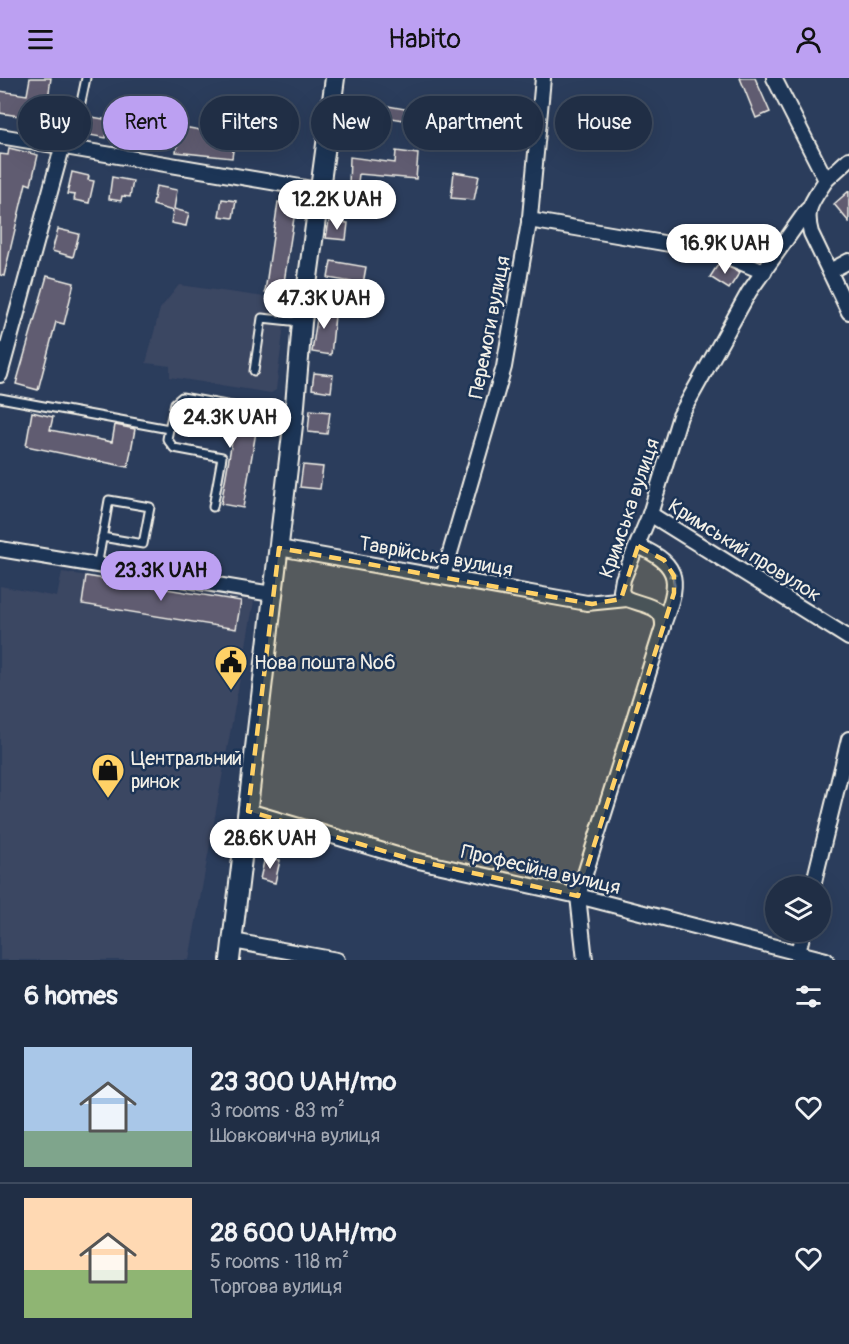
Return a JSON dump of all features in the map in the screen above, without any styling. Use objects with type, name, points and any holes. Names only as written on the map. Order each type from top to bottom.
[{"type":"street","points":[[230,960],[294,417],[302,322],[318,190],[335,78]]},
{"type":"street","name":"Перемоги вулиця","points":[[443,577],[504,367],[529,220],[543,78]]},
{"type":"street","points":[[774,78],[826,180],[849,159]]},
{"type":"street","points":[[0,136],[18,140]]},
{"type":"street","points":[[1,371],[66,150]]},
{"type":"street","points":[[72,150],[318,190]]},
{"type":"street","name":"Кримська вулиця","points":[[663,627],[661,615],[655,608],[627,599],[621,591],[623,579],[650,514],[680,416],[750,292],[826,180]]},
{"type":"street","points":[[807,210],[811,233],[849,312]]},
{"type":"street","points":[[529,220],[716,252],[764,272]]},
{"type":"street","points":[[830,271],[849,261]]},
{"type":"street","name":"Кримський провулок","points":[[650,514],[849,638]]},
{"type":"street","points":[[585,960],[579,896],[674,593],[674,576],[664,560],[638,546]]},
{"type":"street","name":"Таврійська вулиця","points":[[279,548],[587,603],[627,599]]},
{"type":"street","points":[[0,549],[97,567],[272,594]]},
{"type":"street","points":[[587,603],[608,594],[623,579]]},
{"type":"street","points":[[815,876],[849,740]]},
{"type":"street","name":"Професійна вулиця","points":[[248,811],[414,860],[579,896],[799,957],[826,960]]},
{"type":"street","points":[[233,941],[337,960]]},
{"type":"street","points":[[799,957],[801,942]]},
{"type":"lane","points":[[81,96],[86,78]]},
{"type":"lane","points":[[254,371],[262,318],[302,322]]},
{"type":"lane","points":[[213,507],[222,457],[174,448],[167,439],[175,403],[182,397],[294,417]]},
{"type":"lane","points":[[0,398],[169,429]]},
{"type":"lane","points":[[97,567],[102,537],[109,500],[150,507],[144,544],[102,537]]},
{"type":"highlighted area","points":[[638,546],[664,560],[674,576],[674,593],[578,896],[414,860],[248,811],[279,548],[592,604],[621,599]]},
{"type":"shaded area","points":[[179,285],[287,300],[276,390],[271,393],[170,377],[170,366],[146,363],[160,309]]},
{"type":"shaded area","name":"Центральний ринок","points":[[62,572],[254,601],[189,960],[0,960],[0,586],[57,597]]},
{"type":"building","points":[[30,78],[51,78],[48,96],[18,96],[18,116],[0,113],[0,91],[27,95]]},
{"type":"building","points":[[740,78],[755,78],[770,112],[756,118]]},
{"type":"building","points":[[391,106],[403,109],[403,120],[391,118]]},
{"type":"building","points":[[91,117],[103,119],[103,137],[91,135]]},
{"type":"building","points":[[188,128],[200,130],[200,150],[233,150],[232,158],[176,152],[176,150],[188,150]]},
{"type":"building","points":[[9,148],[38,155],[31,185],[26,183],[4,276],[0,275],[0,154],[8,155]]},
{"type":"building","points":[[396,151],[418,154],[416,179],[359,174],[355,206],[336,202],[338,185],[349,186],[350,157],[395,163]]},
{"type":"building","points":[[72,172],[89,176],[88,180],[94,181],[89,203],[74,200],[75,195],[67,194]]},
{"type":"building","points":[[454,172],[479,176],[474,200],[451,198]]},
{"type":"building","points":[[112,177],[133,181],[130,197],[122,196],[121,201],[109,199]]},
{"type":"building","points":[[156,186],[177,190],[174,209],[189,213],[186,226],[171,223],[173,211],[153,205]]},
{"type":"building","points":[[849,191],[849,222],[834,204]]},
{"type":"building","points":[[222,199],[236,201],[233,218],[219,216]]},
{"type":"building","points":[[278,202],[296,205],[282,295],[265,292]]},
{"type":"building","points":[[329,221],[348,223],[346,240],[326,238]]},
{"type":"building","points":[[58,229],[79,234],[73,257],[52,251]]},
{"type":"building","points":[[331,261],[366,267],[363,284],[328,278]]},
{"type":"building","points":[[719,263],[740,272],[729,289],[710,277]]},
{"type":"building","points":[[47,276],[74,283],[64,324],[56,322],[38,390],[16,384]]},
{"type":"building","points":[[319,305],[336,306],[331,355],[312,352]]},
{"type":"building","points":[[314,373],[333,375],[331,392],[312,389]]},
{"type":"building","points":[[186,408],[258,420],[243,508],[221,504],[233,435],[183,427]]},
{"type":"building","points":[[310,410],[330,412],[327,434],[308,432]]},
{"type":"building","points":[[32,412],[53,417],[50,430],[112,442],[115,425],[135,429],[128,467],[26,446]]},
{"type":"building","points":[[303,465],[323,467],[320,489],[300,487]]},
{"type":"building","points":[[86,576],[241,601],[236,629],[82,604]]},
{"type":"building","points":[[265,857],[280,860],[275,883],[260,879]]},
{"type":"place","name":"Нова пошта №6","points":[[231,691]]},
{"type":"place","name":"Центральний ринок","points":[[108,799]]}]
